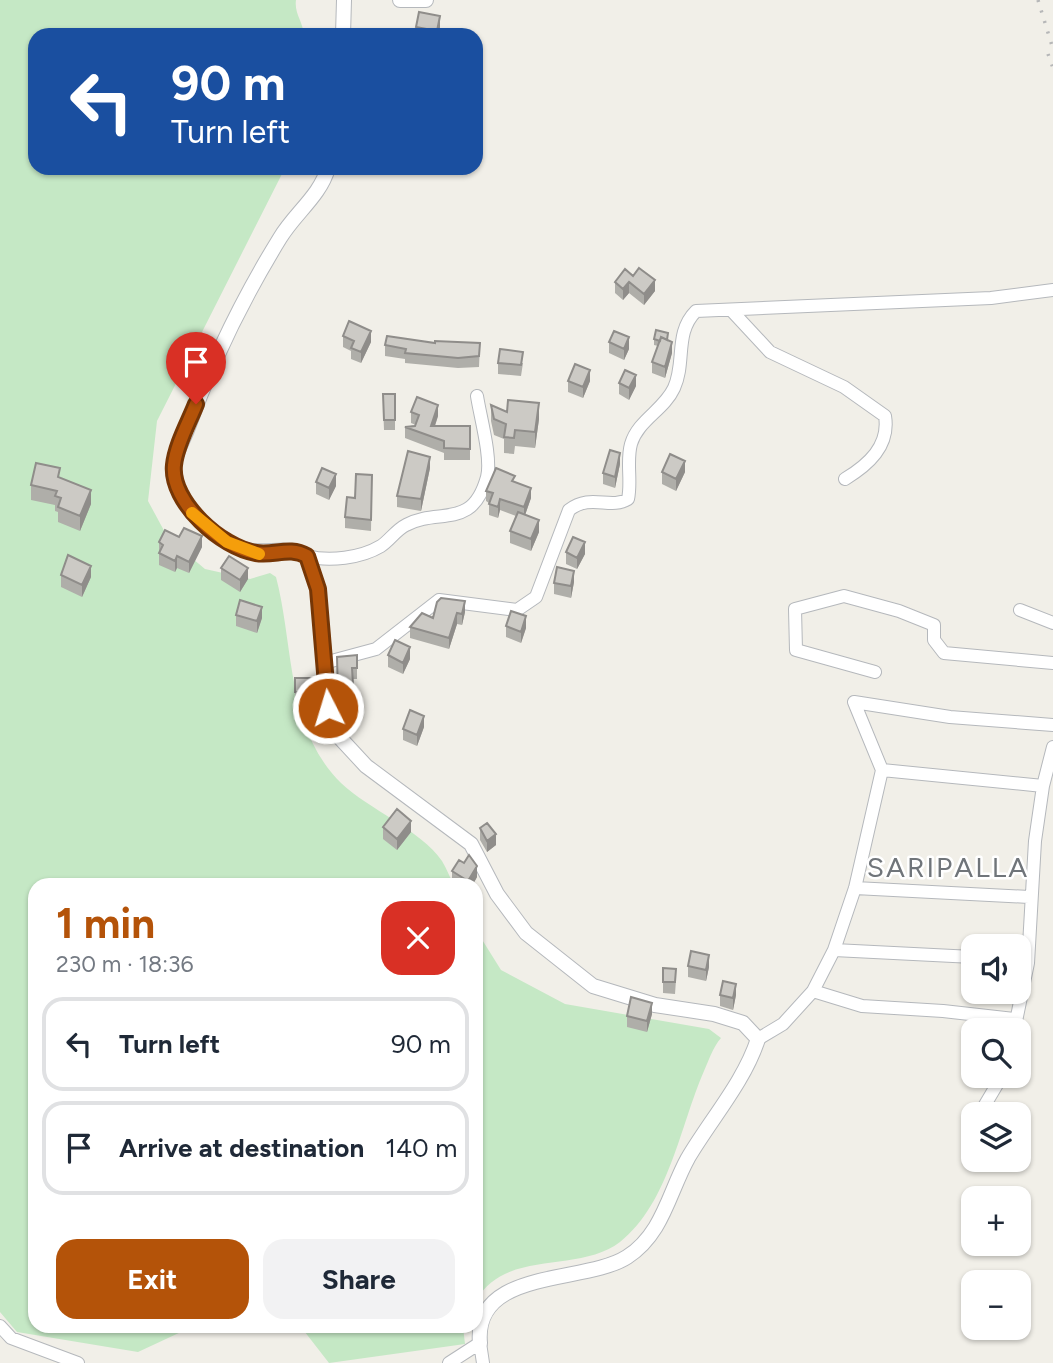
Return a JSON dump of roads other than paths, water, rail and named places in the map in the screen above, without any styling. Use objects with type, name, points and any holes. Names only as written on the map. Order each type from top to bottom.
[{"type":"street","points":[[343,28],[344,0]]},
{"type":"street","points":[[400,0],[426,0]]},
{"type":"street","points":[[326,175],[324,182],[281,236],[204,383],[174,465],[188,509],[227,542],[258,554],[296,550],[318,559],[368,552],[406,525],[429,517],[454,516],[475,500],[487,475],[477,396]]},
{"type":"street","points":[[324,663],[376,649],[439,600],[517,610],[536,597],[569,510],[580,501],[622,503],[628,499],[631,445],[637,430],[676,386],[687,320],[696,311],[991,298],[1053,290]]},
{"type":"street","points":[[731,310],[769,352],[844,387],[885,416],[887,426],[876,455],[845,479]]},
{"type":"street","points":[[307,556],[318,589],[328,708],[341,739],[366,766],[471,844],[497,894],[526,933],[593,985],[655,1005],[715,1014],[743,1023],[758,1039]]},
{"type":"street","points":[[875,672],[796,650],[795,609],[844,596],[899,611],[934,625],[934,640],[944,653],[1053,663]]},
{"type":"street","points":[[1020,610],[1053,623]]},
{"type":"street","points":[[483,1321],[491,1306],[511,1289],[596,1270],[628,1257],[654,1231],[670,1204],[687,1159],[713,1122],[754,1053],[758,1039],[783,1024],[813,991],[834,950],[855,888],[882,770],[854,702],[950,718],[1053,725]]},
{"type":"street","points":[[1026,934],[1042,786],[1053,747]]},
{"type":"street","points":[[882,770],[1042,786]]},
{"type":"street","points":[[855,888],[1029,897]]},
{"type":"street","points":[[834,950],[961,956]]},
{"type":"street","points":[[813,991],[862,1006],[943,1011],[978,1018]]},
{"type":"street","points":[[0,1326],[5,1341],[78,1363]]},
{"type":"street","points":[[480,1333],[482,1363]]},
{"type":"street","points":[[449,1363],[481,1343]]},
{"type":"railway","points":[[1038,0],[1053,49]]},
{"type":"railway","points":[[1048,54],[1053,68]]},
{"type":"district","name":"SARIPALLA","points":[[948,867]]}]
